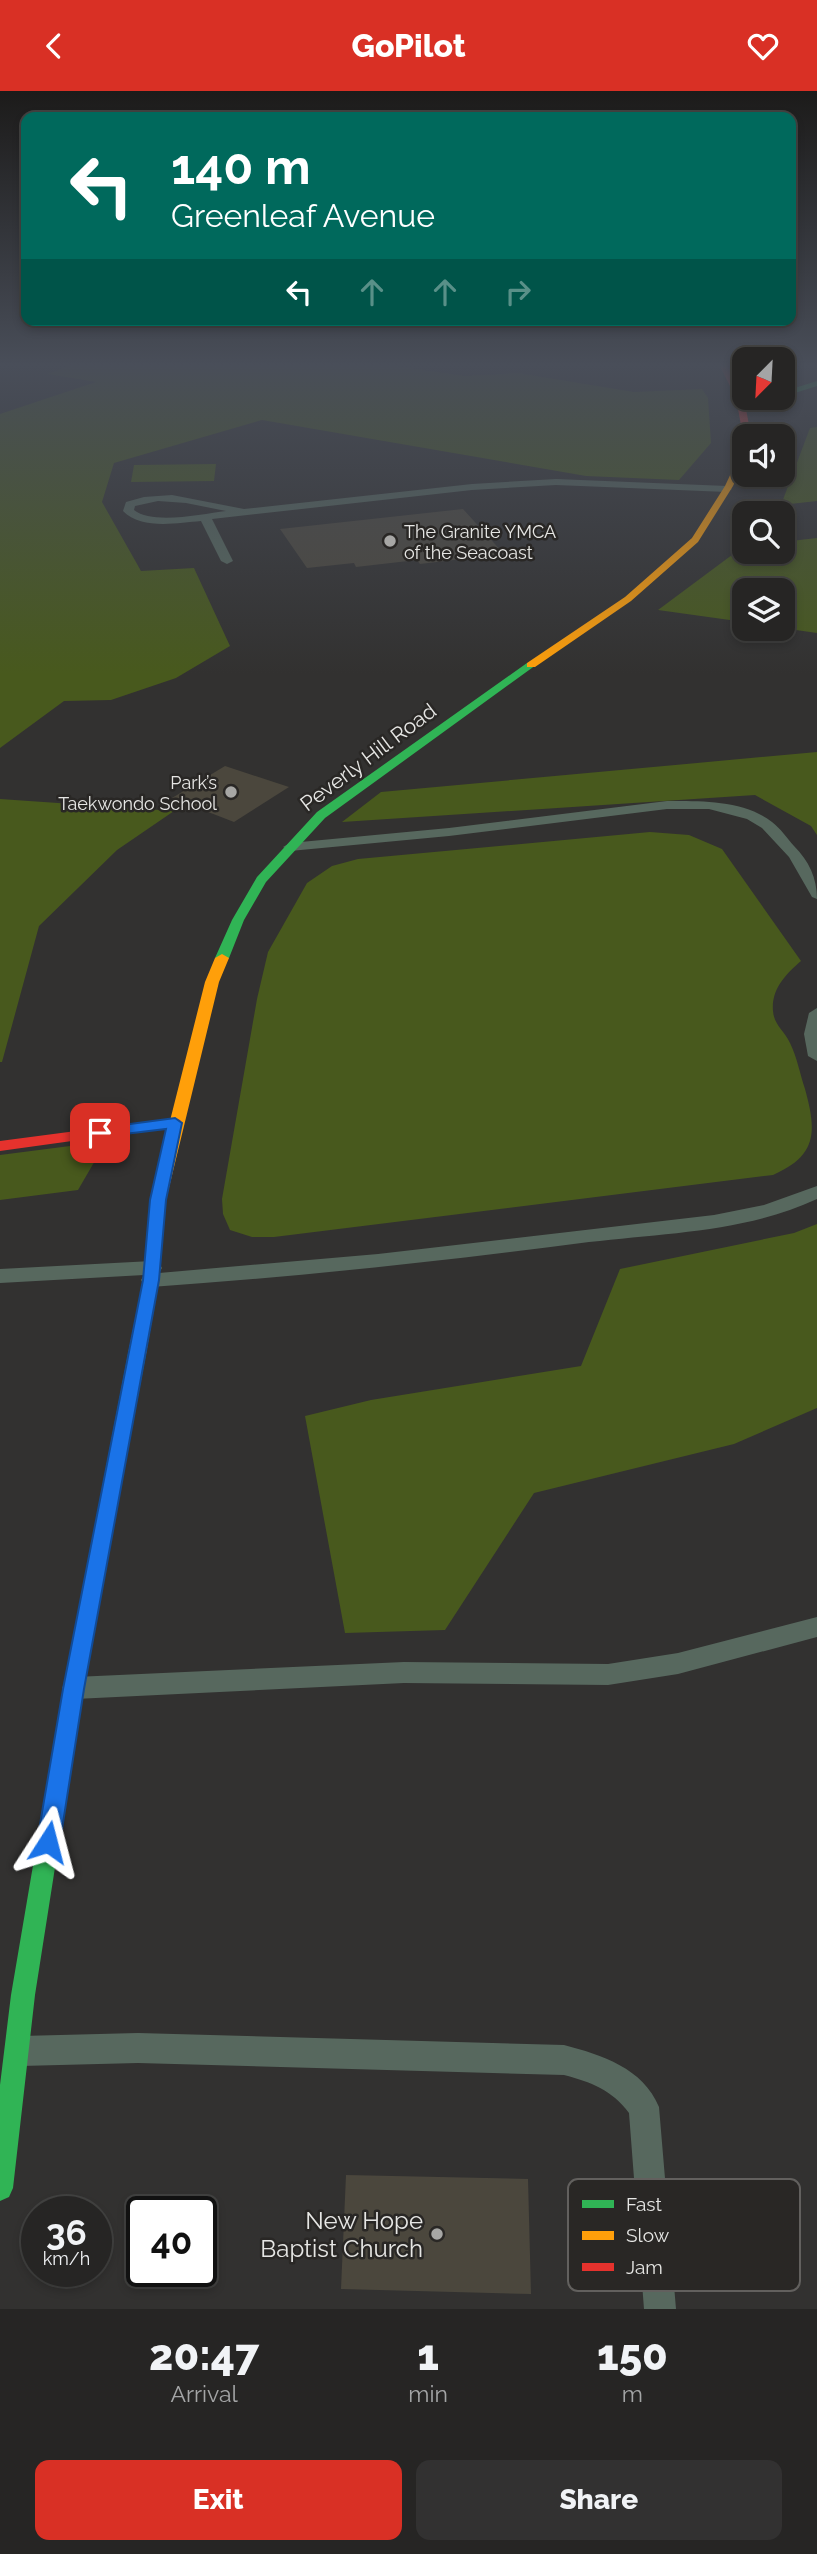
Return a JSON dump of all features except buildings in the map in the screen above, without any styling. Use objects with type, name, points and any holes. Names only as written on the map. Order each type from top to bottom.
[{"type":"street","name":"Peverly Hill Road","points":[[0,2188],[23,1995],[74,1689],[152,1274],[158,1200],[212,982],[238,920],[261,880],[321,815],[384,768],[628,599],[695,540],[732,479]]},
{"type":"street","points":[[0,1146],[175,1123]]},
{"type":"lane","points":[[241,512],[168,496],[152,497],[130,504],[128,511],[136,517],[152,521],[205,517],[472,487],[556,482],[727,489]]},
{"type":"lane","points":[[205,517],[227,561]]},
{"type":"lane","points":[[290,847],[449,832],[667,805],[709,805],[752,817],[767,825],[794,855],[817,894]]},
{"type":"lane","points":[[817,1013],[812,1021],[813,1044],[817,1056]]},
{"type":"lane","points":[[0,1276],[297,1270],[712,1220],[798,1202],[817,1192]]},
{"type":"lane","points":[[74,1689],[364,1673],[467,1671],[575,1676],[631,1672],[706,1657],[817,1627]]},
{"type":"lane","points":[[17,2051],[138,2048],[564,2060],[601,2069],[632,2090],[644,2107],[650,2179]]},
{"type":"lane","points":[[659,2291],[660,2309]]},
{"type":"green space","points":[[0,468],[113,468],[102,502],[141,571],[194,568],[230,646],[176,678],[111,700],[64,701],[0,748]]},
{"type":"green space","points":[[134,468],[216,468],[214,481],[131,482]]},
{"type":"green space","points":[[537,468],[690,468],[679,480],[586,476]]},
{"type":"green space","points":[[795,468],[817,468],[817,501],[795,503],[795,501],[783,501],[788,487],[795,487]]},
{"type":"green space","points":[[817,538],[817,633],[795,630],[795,578],[732,578],[732,620],[658,610],[732,555],[732,564],[795,564],[795,541]]},
{"type":"green space","points":[[817,752],[817,835],[811,826],[755,795],[342,822],[381,792]]},
{"type":"green space","points":[[0,799],[174,811],[117,850],[39,926],[2,1062],[0,1062]]},
{"type":"green space","points":[[650,832],[689,835],[722,849],[801,961],[777,989],[773,1003],[775,1020],[795,1054],[809,1104],[812,1130],[810,1141],[798,1160],[773,1175],[274,1237],[252,1237],[230,1230],[223,1214],[222,1199],[257,999],[268,952],[307,883],[332,866],[358,859]]},
{"type":"green space","points":[[70,1146],[96,1159],[78,1190],[0,1200],[0,1155]]},
{"type":"green space","points":[[817,1224],[817,1408],[734,1444],[534,1493],[445,1630],[345,1633],[305,1416],[371,1400],[581,1366],[620,1269],[794,1233]]},
{"type":"traffic: fast","points":[[222,958],[238,920],[261,880],[321,815],[531,665]]},
{"type":"traffic: fast","points":[[0,2188],[23,1995],[73,1689],[137,1354]]},
{"type":"traffic: slow","points":[[531,665],[628,599],[695,540],[732,480]]},
{"type":"traffic: slow","points":[[137,1354],[151,1280],[158,1200],[212,982],[222,958]]},
{"type":"traffic: jam","points":[[0,1146],[175,1123]]},
{"type":"place","name":"The Granite YMCA of the Seacoast","points":[[390,541]]},
{"type":"place","name":"Park’s Taekwondo School","points":[[231,792]]},
{"type":"place","name":"New Hope Baptist Church","points":[[437,2234]]},
{"type":"route","points":[[48,1842],[151,1280],[158,1200],[175,1123],[100,1133]]}]
